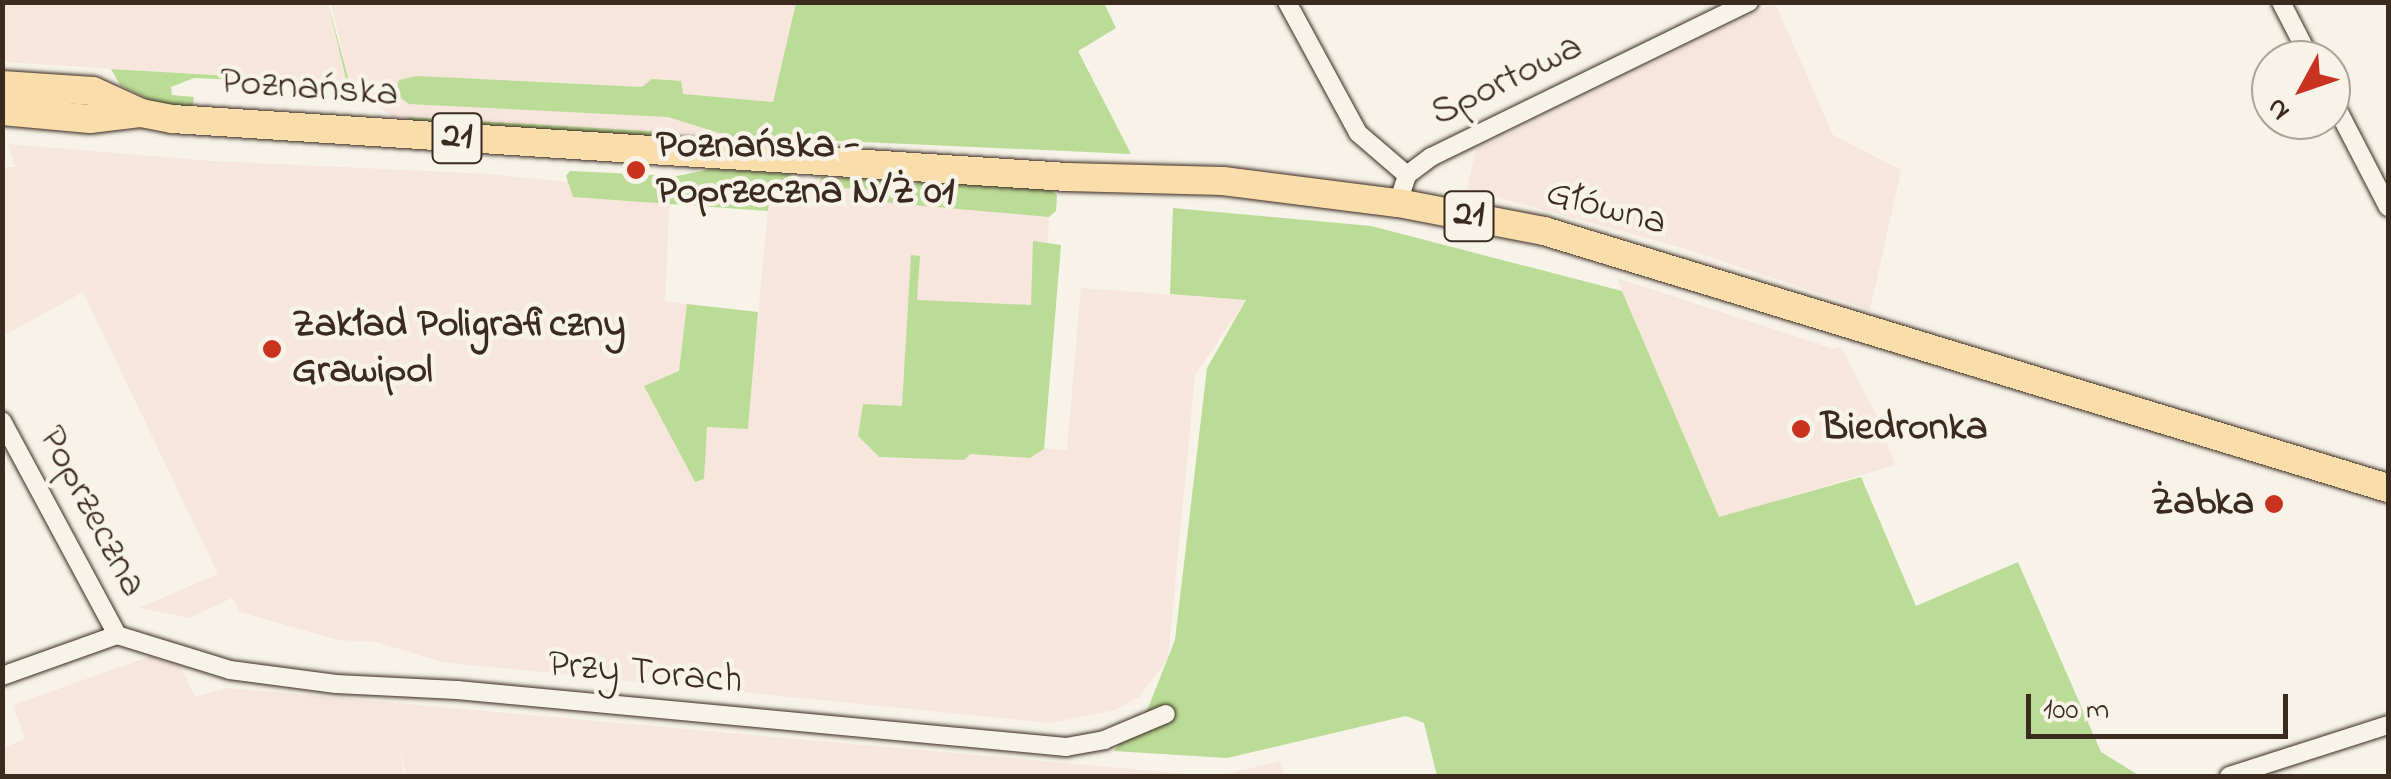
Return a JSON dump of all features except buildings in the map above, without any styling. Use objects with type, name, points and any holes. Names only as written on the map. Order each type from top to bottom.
[{"type":"main road","name":"Poznańska","points":[[2,85],[93,91],[140,113]]},
{"type":"main road","name":"Poznańska","points":[[2,112],[90,118],[140,113],[212,122],[773,159]]},
{"type":"main road","name":"Główna","points":[[773,159],[1223,181],[1398,202],[1544,232],[2388,488]]},
{"type":"street","points":[[1287,2],[1358,133],[1382,159],[1407,175],[1398,202]]},
{"type":"street","name":"Sportowa","points":[[1407,175],[1430,157],[1750,2]]},
{"type":"street","points":[[2281,2],[2301,40]]},
{"type":"street","points":[[2351,136],[2388,207]]},
{"type":"street","name":"Poprzeczna","points":[[2,421],[117,635]]},
{"type":"street","points":[[2,676],[117,635]]},
{"type":"street","name":"Przy Torach","points":[[117,635],[230,670],[336,684],[456,690],[1066,748],[1104,740],[1166,714]]},
{"type":"street","points":[[2229,776],[2388,725]]},
{"type":"shaded area","points":[[2,3],[328,3],[348,83],[3,62]]},
{"type":"shaded area","points":[[331,3],[805,3],[775,144],[553,135],[395,119],[350,85]]},
{"type":"shaded area","points":[[1775,3],[1833,135],[1901,170],[1870,310],[1686,249],[1467,189],[1476,150]]},
{"type":"shaded area","points":[[8,144],[211,161],[489,174],[670,192],[665,301],[687,304],[675,426],[748,429],[770,185],[1050,201],[1039,392],[858,436],[879,457],[913,459],[932,441],[1067,450],[1081,288],[1246,300],[1195,375],[1168,659],[1139,697],[1115,710],[1050,723],[442,662],[377,642],[338,640],[240,612],[232,598],[189,618],[139,608],[218,574],[83,292],[3,336],[2,167],[15,167]]},
{"type":"shaded area","points":[[1617,278],[1834,349],[1841,347],[1879,420],[1895,465],[1719,518]]},
{"type":"shaded area","points":[[151,656],[181,668],[195,697],[228,688],[1217,776],[406,776],[400,746],[404,776],[3,776],[3,748],[25,739],[13,705]]},
{"type":"shaded area","points":[[1280,761],[1284,776],[1217,776]]},
{"type":"green space","points":[[328,3],[350,85],[194,78],[171,87],[172,95],[194,97],[192,109],[158,104],[120,85],[111,69],[347,83]]},
{"type":"green space","points":[[796,3],[1104,3],[1116,28],[1078,51],[1131,154],[729,136],[668,117],[409,104],[395,94],[399,80],[417,76],[642,87],[652,79],[681,81],[683,94],[773,102]]},
{"type":"green space","points":[[409,117],[666,132],[692,139],[406,123]]},
{"type":"green space","points":[[711,169],[790,174],[798,186],[771,185],[768,211],[573,197],[566,176],[570,171],[677,176]]},
{"type":"green space","points":[[821,177],[889,179],[893,184],[893,203],[873,201],[874,190],[838,188],[837,202],[817,201]]},
{"type":"green space","points":[[919,181],[1050,189],[1057,195],[1056,211],[1049,217],[913,205],[914,186]]},
{"type":"green space","points":[[1173,208],[1371,226],[1622,291],[1719,517],[1861,477],[1916,606],[2018,562],[2101,752],[2140,776],[1437,776],[1424,723],[1406,716],[1227,758],[1114,751],[1148,708],[1175,640],[1207,368],[1246,300],[1170,294]]},
{"type":"green space","points":[[1033,241],[1061,245],[1044,449],[1030,458],[970,454],[964,460],[879,457],[858,436],[863,404],[902,406],[911,255],[920,256],[917,300],[1031,305]]},
{"type":"green space","points":[[687,304],[758,312],[748,429],[707,427],[704,479],[695,482],[644,386],[679,371]]},
{"type":"place","name":"Poznańska - Poprzeczna N/Ż 01","points":[[636,170]]},
{"type":"place","name":"Zakład Poligraficzny Grawipol","points":[[272,349]]},
{"type":"place","name":"Biedronka","points":[[1801,429]]},
{"type":"place","name":"Żabka","points":[[2274,504]]}]
